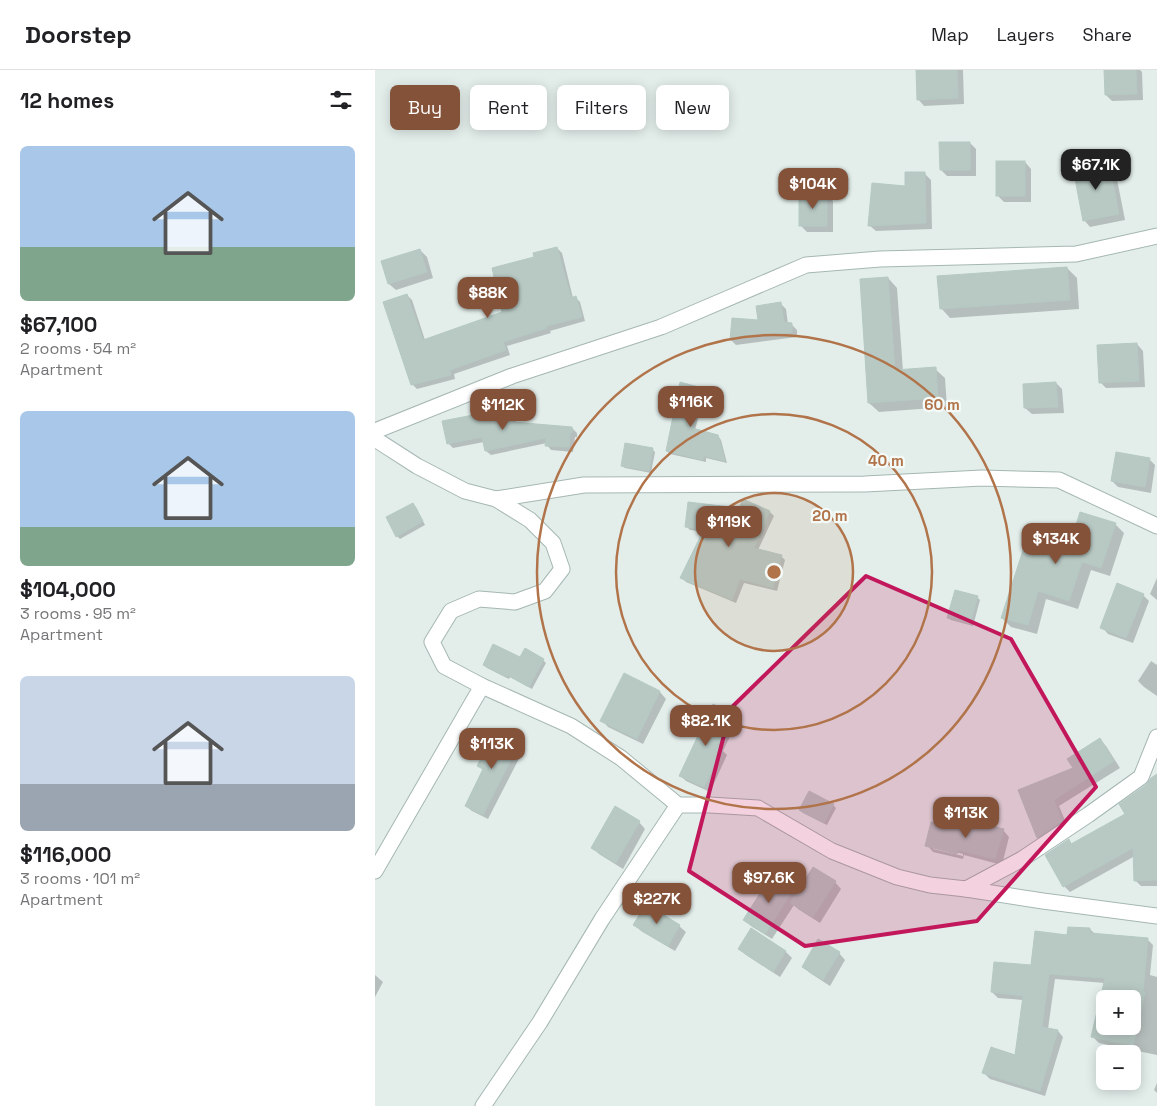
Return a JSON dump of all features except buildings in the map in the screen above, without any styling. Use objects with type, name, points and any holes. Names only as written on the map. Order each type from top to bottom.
[{"type":"street","points":[[375,431],[512,376],[661,326],[806,265],[880,260],[1076,254],[1157,236]]},
{"type":"street","points":[[375,439],[417,466],[465,492],[496,499],[530,520],[553,543],[562,569],[545,591],[515,602],[479,598],[451,611],[432,642],[444,666],[482,686],[571,726],[621,758],[679,805],[758,808],[832,851],[897,877],[930,885],[1157,916]]},
{"type":"street","points":[[496,499],[585,485],[865,484],[983,478],[1059,480],[1157,526]]},
{"type":"street","points":[[375,871],[482,686]]},
{"type":"street","points":[[966,889],[1022,859],[1141,777],[1157,737]]},
{"type":"street","points":[[483,1106],[540,1022],[602,919],[679,805]]},
{"type":"highlighted area","points":[[866,576],[1011,639],[1096,787],[977,921],[805,946],[689,871],[731,708]]}]
